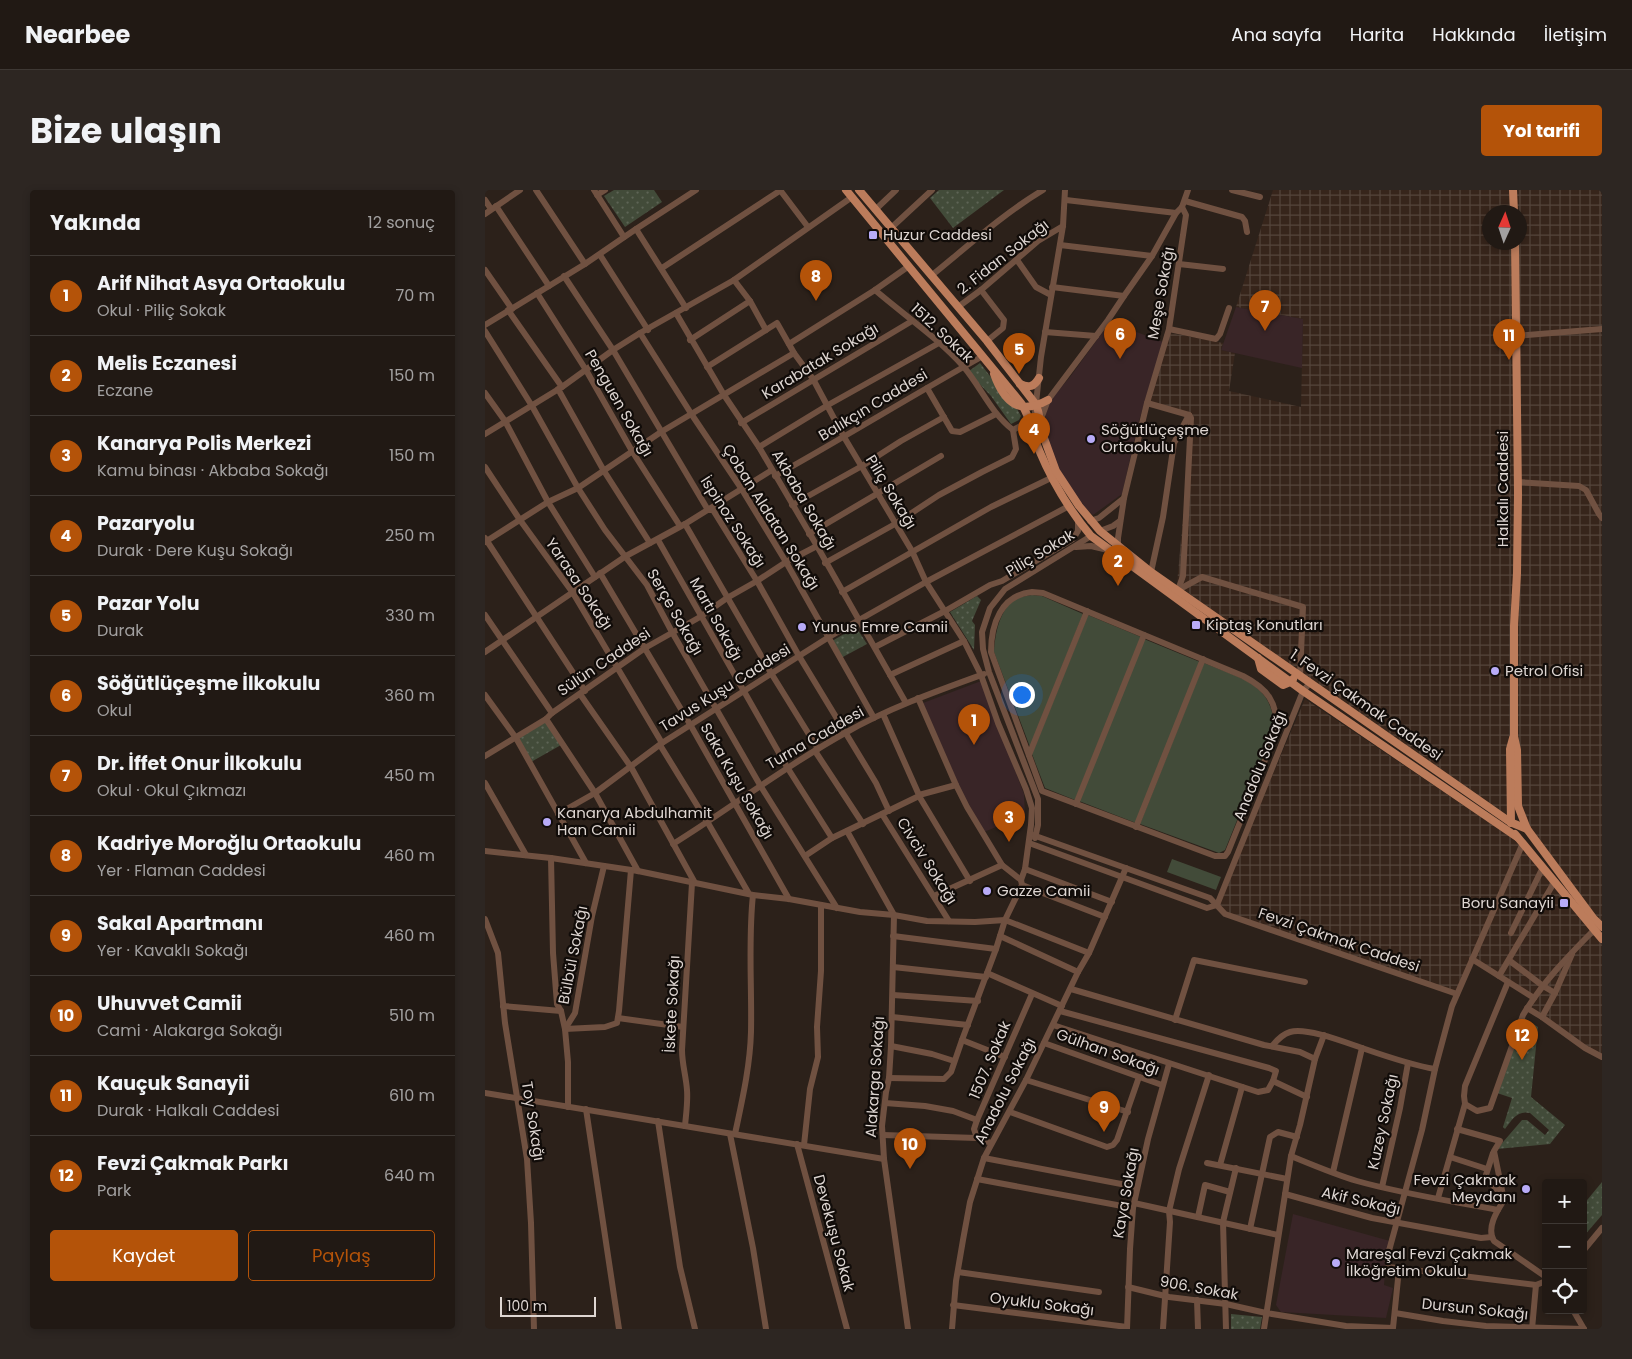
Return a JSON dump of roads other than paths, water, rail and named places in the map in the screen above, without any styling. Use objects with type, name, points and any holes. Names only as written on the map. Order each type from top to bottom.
[{"type":"main road","points":[[846,190],[1024,408],[1051,478],[1078,520],[1091,536],[1303,692],[1520,840]]},
{"type":"main road","points":[[859,190],[987,342],[1037,406]]},
{"type":"main road","points":[[1513,190],[1514,205]]},
{"type":"main road","name":"Halkalı Caddesi","points":[[1515,250],[1518,482],[1514,626],[1514,736],[1517,750],[1518,806],[1527,829],[1593,918],[1602,939]]},
{"type":"main road","points":[[1020,384],[1026,387],[1031,386],[1039,378]]},
{"type":"main road","points":[[1024,408],[1029,396]]},
{"type":"main road","points":[[1024,408],[1037,406],[1048,400]]},
{"type":"main road","name":"1. Fevzi Çakmak Caddesi","points":[[1037,406],[1044,438],[1056,472],[1091,521],[1118,547],[1151,572],[1510,822],[1527,829]]},
{"type":"main road","points":[[1091,521],[1091,536]]},
{"type":"main road","points":[[1091,536],[1101,531]]},
{"type":"main road","points":[[1291,682],[1293,671]]},
{"type":"main road","name":"Halkalı Caddesi","points":[[1514,736],[1510,749],[1510,822],[1520,840],[1598,928]]},
{"type":"main road","points":[[1501,815],[1507,814],[1510,804]]},
{"type":"street","points":[[485,214],[520,190]]},
{"type":"street","points":[[536,190],[585,264]]},
{"type":"street","points":[[605,190],[595,193],[624,237]]},
{"type":"street","points":[[485,324],[600,255],[696,190]]},
{"type":"street","points":[[662,268],[781,190],[809,227]]},
{"type":"street","points":[[875,210],[896,190]]},
{"type":"street","points":[[891,228],[932,190]]},
{"type":"street","points":[[931,276],[992,226],[1043,190]]},
{"type":"street","points":[[1033,434],[1051,287],[1063,226],[1066,200],[1065,190]]},
{"type":"street","points":[[1041,419],[1048,400],[1152,256],[1176,213],[1182,208],[1188,190]]},
{"type":"street","points":[[1232,190],[1259,197]]},
{"type":"street","points":[[485,434],[560,388],[640,333],[649,330],[675,312],[686,308],[733,280],[852,197]]},
{"type":"street","points":[[485,200],[493,208],[549,286]]},
{"type":"street","points":[[1066,200],[1176,213]]},
{"type":"street","points":[[1185,200],[1242,217],[1247,226],[1247,232]]},
{"type":"street","name":"Meşe Sokağı","points":[[1118,547],[1117,538],[1124,498],[1147,403],[1169,329],[1186,215],[1182,208]]},
{"type":"street","name":"2. Fidan Sokağı","points":[[958,307],[981,290],[1038,241],[1063,226]]},
{"type":"street","points":[[636,229],[686,308]]},
{"type":"street","points":[[1060,245],[1152,256]]},
{"type":"street","points":[[600,255],[649,330]]},
{"type":"street","points":[[1017,260],[1036,287],[1051,296]]},
{"type":"street","points":[[1179,264],[1223,269]]},
{"type":"street","points":[[789,344],[875,290],[909,266]]},
{"type":"street","points":[[485,270],[560,388],[604,470],[650,543]]},
{"type":"street","name":"İspinoz Sokağı","points":[[564,276],[613,350],[708,510],[713,510],[757,582],[799,656],[876,783],[886,812]]},
{"type":"street","points":[[707,367],[766,330],[750,301],[733,280]]},
{"type":"street","points":[[1051,287],[1124,296]]},
{"type":"street","name":"1512. Sokak","points":[[875,290],[939,343],[963,367],[995,414],[1013,430]]},
{"type":"street","points":[[981,290],[1004,320],[1003,328],[987,342]]},
{"type":"street","name":"Penguen Sokağı","points":[[537,293],[586,370],[632,452],[682,525],[727,598],[816,750],[863,824]]},
{"type":"street","points":[[690,340],[750,301]]},
{"type":"street","points":[[1169,329],[1215,339],[1220,334],[1229,308]]},
{"type":"street","name":"Akbaba Sokağı","points":[[675,312],[741,423],[759,447],[906,703]]},
{"type":"street","name":"Karabatak Sokağı","points":[[741,423],[911,321]]},
{"type":"street","name":"Piliç Sokağı","points":[[766,330],[777,323],[794,353],[813,379],[844,437],[912,551],[926,582],[964,641],[981,675]]},
{"type":"street","points":[[1516,336],[1602,329]]},
{"type":"street","name":"Serçe Sokağı","points":[[485,331],[532,406],[578,488],[605,530],[647,585],[671,632],[760,785],[837,908]]},
{"type":"street","points":[[1045,332],[1096,336]]},
{"type":"street","name":"Çoban Aldatan Sokağı","points":[[640,333],[741,488],[829,637],[874,718]]},
{"type":"street","points":[[759,447],[828,405],[939,343]]},
{"type":"street","points":[[693,883],[631,767],[537,616],[486,540],[549,502],[578,488],[661,432],[794,353]]},
{"type":"street","name":"Balıkçın Caddesi","points":[[485,652],[626,556],[658,540],[741,488],[844,437],[983,356]]},
{"type":"street","points":[[927,388],[952,431],[960,432],[995,414]]},
{"type":"street","name":"Saka Kuşu Sokağı","points":[[485,393],[505,421],[549,502],[645,648],[789,899]]},
{"type":"street","points":[[1147,403],[1189,415]]},
{"type":"street","points":[[1151,572],[1163,516],[1174,443],[1189,415]]},
{"type":"street","points":[[1178,590],[1183,576],[1191,418],[1189,415]]},
{"type":"street","points":[[792,505],[944,417]]},
{"type":"street","points":[[825,563],[895,524],[939,495],[1012,458],[1016,449],[1013,430],[1030,420]]},
{"type":"street","points":[[809,534],[941,456]]},
{"type":"street","name":"Yarasa Sokağı","points":[[485,467],[520,520],[573,593],[750,894]]},
{"type":"street","points":[[842,592],[991,507],[1051,478]]},
{"type":"street","points":[[1518,482],[1579,486],[1586,490],[1602,518]]},
{"type":"street","points":[[1091,521],[1099,518],[1124,498]]},
{"type":"street","name":"Tavus Kuşu Caddesi","points":[[558,814],[595,793],[661,744],[744,693],[771,673],[829,637],[926,582],[1069,506]]},
{"type":"street","points":[[875,647],[1040,562],[1073,539],[1078,531],[1078,520]]},
{"type":"street","points":[[1101,531],[1120,521]]},
{"type":"street","name":"Piliç Sokak","points":[[1031,844],[1038,825],[1038,799],[989,672],[983,650],[982,632],[990,608],[1005,589],[1040,562],[1073,548],[1091,536]]},
{"type":"street","name":"Martı Sokağı","points":[[658,540],[694,601],[700,617],[787,767],[832,838]]},
{"type":"street","name":"Sülün Caddesi","points":[[485,756],[546,719],[552,712],[645,648],[757,582],[785,562],[817,546]]},
{"type":"street","points":[[1073,548],[1091,546],[1109,550]]},
{"type":"street","points":[[1178,590],[1202,577],[1303,607],[1300,676]]},
{"type":"street","points":[[1021,593],[1043,593],[1087,611],[1243,676],[1262,687],[1274,704],[1277,730],[1225,856],[1215,856],[1042,791],[991,652],[991,639],[1003,609],[1011,598],[1021,593]]},
{"type":"street","points":[[1029,755],[1087,611]]},
{"type":"street","points":[[485,615],[552,712]]},
{"type":"street","points":[[986,617],[997,621]]},
{"type":"street","points":[[1076,804],[1144,634]]},
{"type":"street","points":[[890,675],[964,641]]},
{"type":"street","points":[[1136,827],[1203,659]]},
{"type":"street","name":"Turna Caddesi","points":[[673,844],[708,823],[787,767],[845,732],[918,698],[989,672]]},
{"type":"street","name":"Piliç Sokak","points":[[981,675],[1026,789],[1032,808],[1033,835]]},
{"type":"street","name":"Anadolu Sokağı","points":[[1217,905],[1303,692],[1310,683]]},
{"type":"street","points":[[485,695],[516,738],[586,864]]},
{"type":"street","points":[[918,698],[956,785],[1001,865],[1022,883],[1105,916]]},
{"type":"street","points":[[883,714],[919,796],[969,881]]},
{"type":"street","points":[[546,719],[595,793],[634,871],[617,1023],[605,1027],[565,1029]]},
{"type":"street","points":[[485,783],[526,855]]},
{"type":"street","points":[[805,856],[832,838],[919,796],[956,785]]},
{"type":"street","name":"Civciv Sokağı","points":[[886,812],[949,921]]},
{"type":"street","points":[[847,831],[894,915]]},
{"type":"street","points":[[889,1078],[944,1079],[951,1072],[996,950],[1005,920],[1022,883],[1027,852],[1031,844],[1207,908],[1217,905],[1210,898],[1033,835]]},
{"type":"street","points":[[1520,840],[1452,1006],[1435,1069],[1422,1130],[1387,1258],[1389,1267],[1399,1269],[1536,1285],[1542,1283]]},
{"type":"street","points":[[485,851],[604,866],[750,894],[927,921],[1005,920],[1089,953]]},
{"type":"street","points":[[551,858],[553,953],[557,1004],[561,1011],[565,1029],[568,1062],[568,1107]]},
{"type":"street","points":[[934,896],[1001,865]]},
{"type":"street","name":"Bülbül Sokağı","points":[[565,1029],[575,1013],[592,916],[604,866]]},
{"type":"street","points":[[1511,933],[1543,866]]},
{"type":"street","name":"Anadolu Sokağı","points":[[952,1329],[957,1272],[970,1202],[984,1158],[1045,1043],[1078,972],[1089,953],[1126,868]]},
{"type":"street","points":[[1025,869],[1112,902]]},
{"type":"street","points":[[1499,976],[1510,961],[1555,881]]},
{"type":"street","name":"İskete Sokağı","points":[[685,1126],[687,1081],[682,1064],[683,1027],[693,883]]},
{"type":"street","points":[[750,894],[751,1034],[747,1075],[733,1134],[767,1329]]},
{"type":"street","points":[[801,1144],[810,1089],[818,1057],[817,1027],[821,971],[821,905]]},
{"type":"street","name":"Fevzi Çakmak Caddesi","points":[[1217,905],[1225,914],[1457,994]]},
{"type":"street","name":"Alakarga Sokağı","points":[[894,915],[891,1046],[883,1135],[884,1159],[908,1329]]},
{"type":"street","name":"Toy Sokağı","points":[[485,919],[498,953],[503,1006],[527,1159],[534,1329]]},
{"type":"street","points":[[1465,1104],[1477,1111],[1490,1108],[1527,1008],[1575,949],[1598,928]]},
{"type":"street","points":[[893,936],[996,950]]},
{"type":"street","points":[[1000,936],[1078,972]]},
{"type":"street","points":[[1542,1016],[1575,949]]},
{"type":"street","points":[[1472,959],[1534,998]]},
{"type":"street","points":[[1175,1020],[1194,960],[1305,982]]},
{"type":"street","points":[[1510,961],[1555,993]]},
{"type":"street","points":[[893,967],[987,975],[1032,994],[1061,1009],[1276,1071],[1268,1090],[1259,1092],[1053,1025]]},
{"type":"street","points":[[1438,1198],[1465,1104],[1464,1096],[1468,1077],[1508,982]]},
{"type":"street","points":[[1071,989],[1264,1045],[1300,1052],[1315,1059]]},
{"type":"street","name":"1507. Sokak","points":[[977,1138],[975,1129],[977,1120],[1032,994]]},
{"type":"street","points":[[893,995],[977,1001]]},
{"type":"street","points":[[503,1006],[561,1011]]},
{"type":"street","points":[[1527,1008],[1542,1016],[1585,1048],[1602,1057]]},
{"type":"street","points":[[892,1017],[968,1025]]},
{"type":"street","points":[[618,1018],[683,1027]]},
{"type":"street","points":[[1272,1046],[1280,1037],[1297,1031],[1324,1035],[1409,1064],[1435,1069]]},
{"type":"street","points":[[1264,1329],[1291,1156],[1315,1059],[1324,1035]]},
{"type":"street","points":[[962,1040],[1005,1057]]},
{"type":"street","name":"Gülhan Sokağı","points":[[1045,1043],[1162,1085]]},
{"type":"street","points":[[891,1046],[932,1054],[954,1061]]},
{"type":"street","points":[[1333,1172],[1362,1048]]},
{"type":"street","name":"Kaya Sokağı","points":[[1127,1328],[1128,1287],[1137,1187],[1169,1064]]},
{"type":"street","name":"Kuzey Sokağı","points":[[1382,1186],[1409,1064]]},
{"type":"street","points":[[1163,1329],[1170,1222],[1169,1211],[1179,1169],[1209,1075]]},
{"type":"street","points":[[1010,1112],[1107,1147],[1113,1145],[1117,1140],[1139,1077]]},
{"type":"street","points":[[1026,1080],[1128,1112]]},
{"type":"street","points":[[1273,1081],[1307,1097]]},
{"type":"street","points":[[1220,1165],[1243,1087]]},
{"type":"street","points":[[485,1093],[884,1159]]},
{"type":"street","points":[[885,1103],[925,1106],[953,1111],[977,1120]]},
{"type":"street","points":[[586,1110],[619,1329]]},
{"type":"street","points":[[658,1121],[680,1268],[695,1329]]},
{"type":"street","points":[[1457,1130],[1500,1141],[1494,1148],[1485,1179],[1504,1197]]},
{"type":"street","points":[[1250,1229],[1270,1137],[1277,1132],[1297,1137]]},
{"type":"street","points":[[883,1135],[977,1138],[991,1143]]},
{"type":"street","name":"Devekuşu Sokak","points":[[801,1144],[847,1329]]},
{"type":"street","points":[[1494,1152],[1504,1201],[1493,1223],[1492,1237],[1494,1241],[1542,1274]]},
{"type":"street","points":[[1291,1156],[1357,1181],[1498,1210]]},
{"type":"street","points":[[1449,1157],[1487,1169]]},
{"type":"street","points":[[984,1158],[1137,1187]]},
{"type":"street","points":[[1207,1163],[1287,1179]]},
{"type":"street","points":[[1226,1329],[1223,1222],[1236,1168]]},
{"type":"street","points":[[977,1179],[1169,1211],[1278,1236]]},
{"type":"street","points":[[1198,1217],[1205,1186],[1230,1192]]},
{"type":"street","name":"Akif Sokağı","points":[[1285,1194],[1332,1208],[1397,1222],[1481,1238],[1492,1237]]},
{"type":"street","points":[[1587,1246],[1602,1228]]},
{"type":"street","points":[[1395,1312],[1399,1269]]},
{"type":"street","points":[[957,1272],[1099,1292]]},
{"type":"street","points":[[1532,1328],[1536,1285]]},
{"type":"street","name":"906. Sokak","points":[[1128,1287],[1165,1296],[1226,1304],[1347,1328],[1393,1328],[1395,1312]]},
{"type":"street","points":[[1197,1300],[1198,1329]]},
{"type":"street","name":"Oyuklu Sokağı","points":[[953,1305],[1127,1328]]},
{"type":"street","name":"Dursun Sokağı","points":[[1395,1312],[1443,1321],[1486,1326],[1584,1329]]},
{"type":"street","points":[[1575,1314],[1584,1329]]},
{"type":"place","name":"Huzur Caddesi","points":[[873,235]]},
{"type":"place","name":"Kadriye Moroğlu Ortaokulu","points":[[816,301]]},
{"type":"place","name":"Dr. İffet Onur İlkokulu","points":[[1265,331]]},
{"type":"place","name":"Söğütlüçeşme İlkokulu","points":[[1120,359]]},
{"type":"place","name":"Kauçuk Sanayii","points":[[1509,360]]},
{"type":"place","name":"Pazar Yolu","points":[[1019,374]]},
{"type":"place","name":"Söğütlüçeşme Ortaokulu","points":[[1091,439]]},
{"type":"place","name":"Pazaryolu","points":[[1034,454]]},
{"type":"place","name":"Melis Eczanesi","points":[[1118,586]]},
{"type":"place","name":"Kiptaş Konutları","points":[[1196,625]]},
{"type":"place","name":"Yunus Emre Camii","points":[[802,627]]},
{"type":"place","name":"Petrol Ofisi","points":[[1495,671]]},
{"type":"place","name":"Arif Nihat Asya Ortaokulu","points":[[974,745]]},
{"type":"place","name":"Kanarya Abdulhamit Han Camii","points":[[547,822]]},
{"type":"place","name":"Kanarya Polis Merkezi","points":[[1009,842]]},
{"type":"place","name":"Gazze Camii","points":[[987,891]]},
{"type":"place","name":"Boru Sanayii","points":[[1564,903]]},
{"type":"place","name":"Fevzi Çakmak Parkı","points":[[1522,1060]]},
{"type":"place","name":"Sakal Apartmanı","points":[[1104,1132]]},
{"type":"place","name":"Uhuvvet Camii","points":[[910,1169]]},
{"type":"place","name":"Fevzi Çakmak Meydanı","points":[[1526,1189]]},
{"type":"place","name":"Mareşal Fevzi Çakmak İlköğretim Okulu","points":[[1336,1263]]}]
